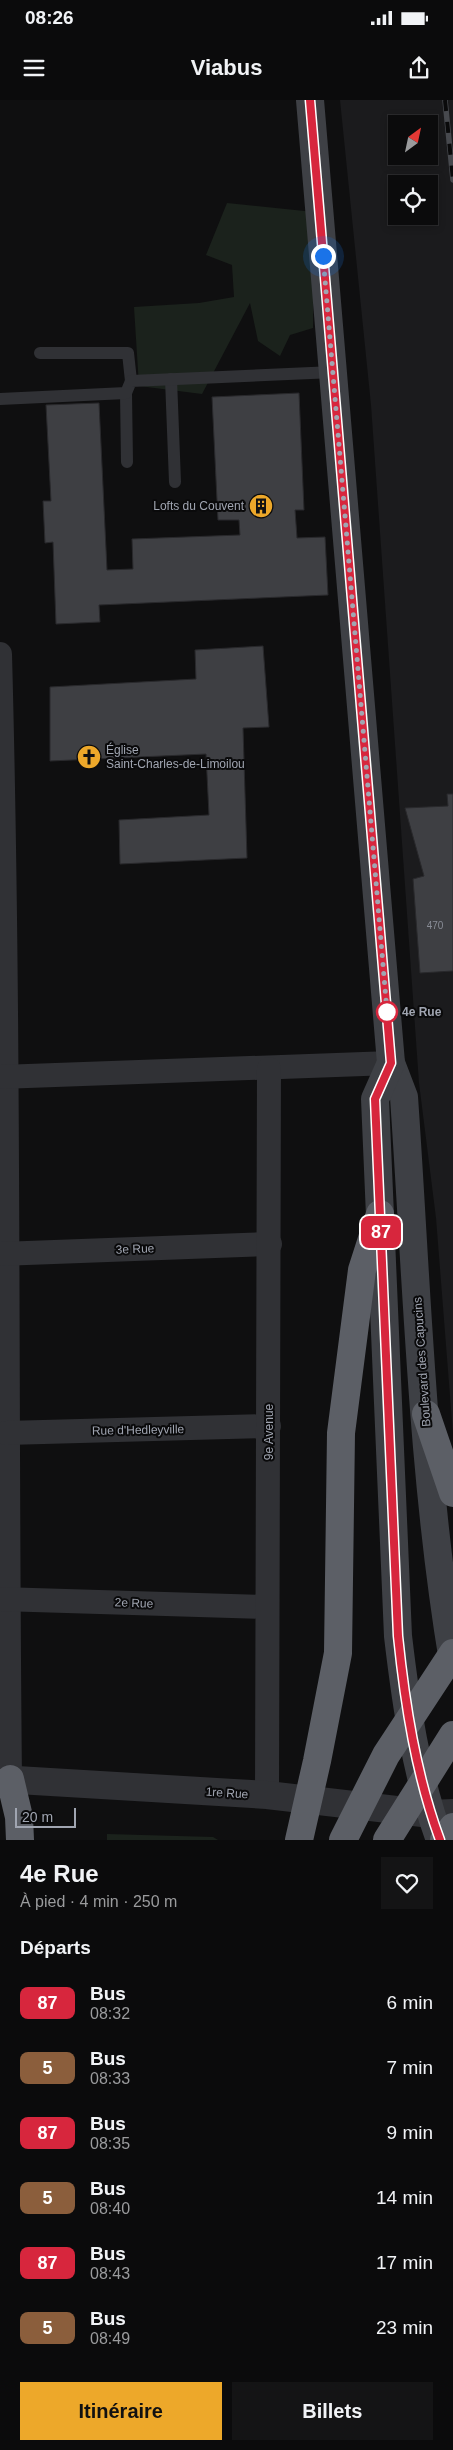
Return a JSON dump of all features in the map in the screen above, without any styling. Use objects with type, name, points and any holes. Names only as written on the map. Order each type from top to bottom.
[{"type":"highway","points":[[299,1840],[338,1653],[341,1433],[362,1270],[380,1214]]},
{"type":"highway","points":[[426,1414],[453,1492]]},
{"type":"highway","points":[[343,1840],[386,1755],[453,1653]]},
{"type":"highway","points":[[387,1840],[453,1735]]},
{"type":"highway","points":[[405,1840],[453,1770]]},
{"type":"highway","points":[[0,1804],[5,1779]]},
{"type":"highway","points":[[5,1779],[19,1817],[20,1840]]},
{"type":"highway","points":[[443,1823],[444,1840]]},
{"type":"main road","name":"Boulevard des Capucins","points":[[310,100],[391,1063],[404,1097],[426,1414],[441,1588],[453,1661]]},
{"type":"main road","name":"Boulevard des Capucins","points":[[391,1063],[375,1099],[398,1636],[404,1695],[443,1823],[440,1840]]},
{"type":"street","points":[[0,654],[4,1077],[3,1254],[6,1433],[4,1599],[5,1779]]},
{"type":"street","points":[[4,1077],[269,1069],[391,1063]]},
{"type":"street","name":"9e Avenue","points":[[267,1795],[269,1069]]},
{"type":"street","name":"3e Rue","points":[[3,1254],[270,1244]]},
{"type":"street","name":"Rue d'Hedleyville","points":[[6,1433],[269,1426]]},
{"type":"street","name":"2e Rue","points":[[4,1599],[267,1607]]},
{"type":"street","name":"1re Rue","points":[[5,1779],[267,1795],[393,1810],[443,1823]]},
{"type":"lane","points":[[40,353],[128,353],[127,462]]},
{"type":"lane","points":[[0,399],[129,387],[171,379],[334,372]]},
{"type":"lane","points":[[171,379],[176,482]]},
{"type":"shaded area","points":[[340,100],[453,100],[453,1434],[436,1218],[419,1083],[371,405]]},
{"type":"shaded area","points":[[227,203],[314,212],[313,328],[290,335],[280,356],[258,341],[250,303],[202,394],[139,386],[134,307],[199,303],[234,297],[232,265],[206,255]]},
{"type":"shaded area","points":[[107,1834],[213,1837],[218,1840],[107,1840]]},
{"type":"building","name":"Lofts du Couvent","points":[[299,393],[304,510],[295,510],[297,538],[325,537],[328,595],[99,605],[100,622],[56,624],[53,542],[45,543],[43,501],[51,501],[46,405],[99,403],[107,570],[133,569],[132,539],[240,535],[239,520],[218,520],[212,397]]},
{"type":"building","name":"Église Saint-Charles-de-Limoilou","points":[[263,646],[269,727],[243,728],[247,858],[120,864],[119,820],[209,815],[206,754],[50,761],[50,687],[196,679],[195,650]]},
{"type":"building","points":[[447,794],[453,794],[453,971],[420,973],[413,879],[424,876],[405,808],[448,806]]},
{"type":"railway","points":[[445,100],[453,180]]},
{"type":"bus line","name":"87","points":[[310,100],[391,1063],[375,1099],[398,1636],[404,1695],[431,1814],[440,1840]]},
{"type":"place","name":"Lofts du Couvent","points":[[261,506]]},
{"type":"place","name":"Église Saint-Charles-de-Limoilou","points":[[89,757]]},
{"type":"place","name":"4e Rue","points":[[387,1012]]},
{"type":"route","points":[[323,256],[387,1012]]}]
